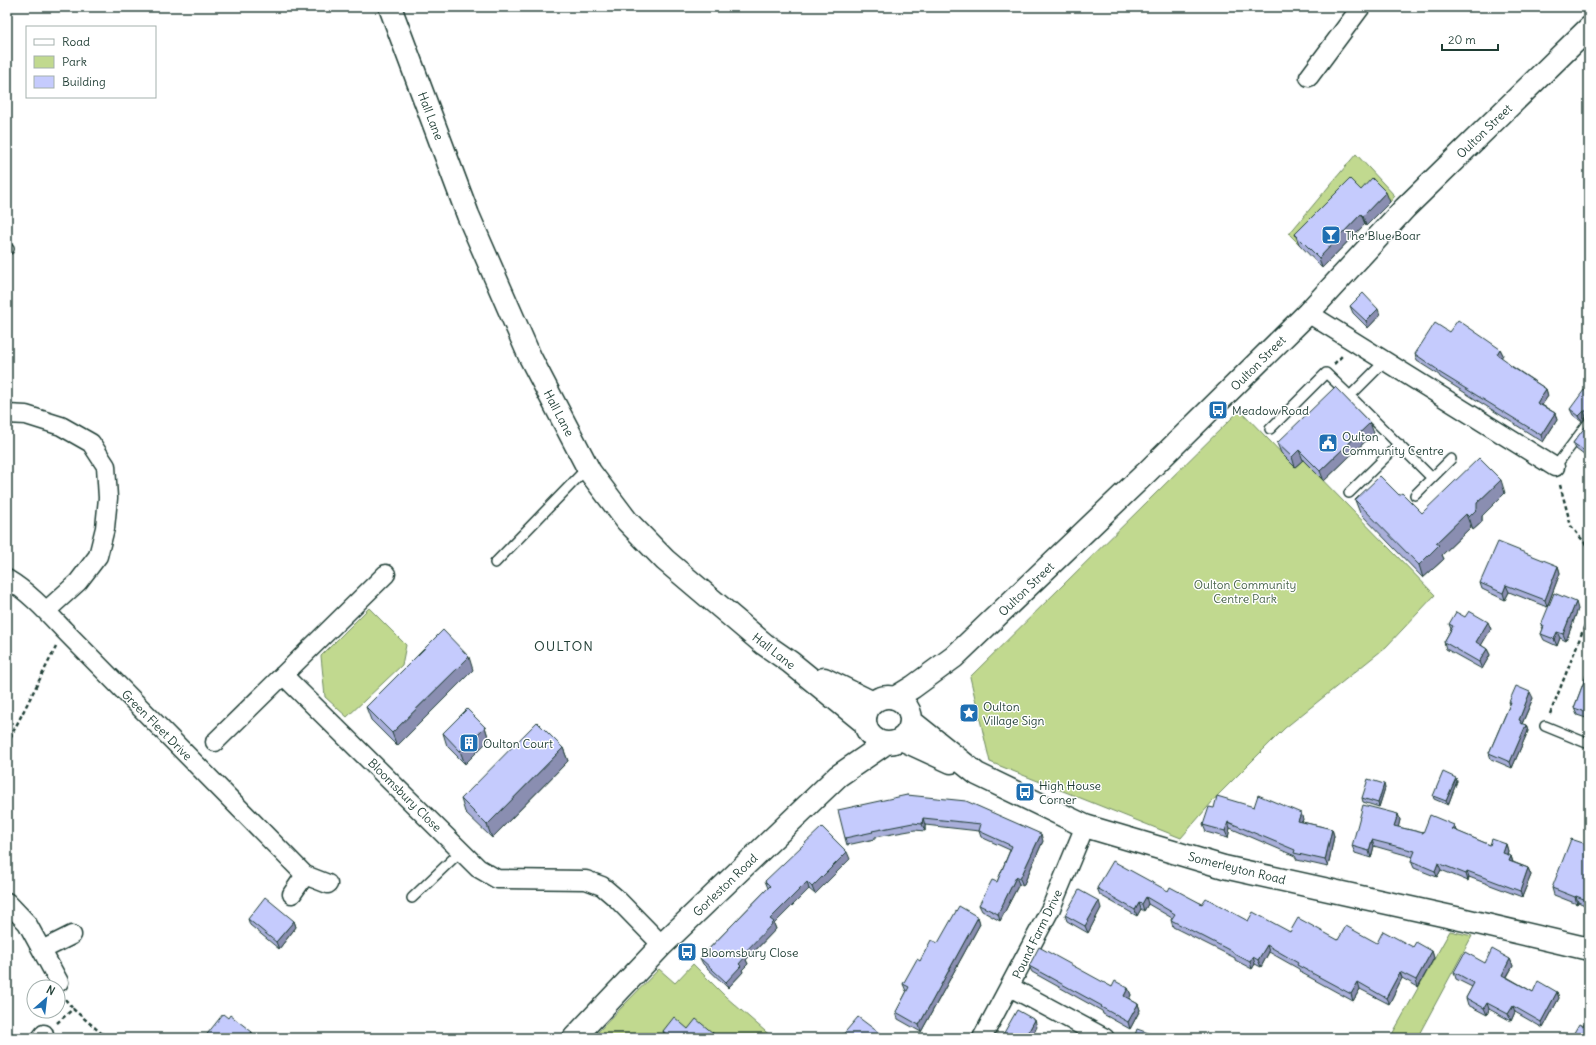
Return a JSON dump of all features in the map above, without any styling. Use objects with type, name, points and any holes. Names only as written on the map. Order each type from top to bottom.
[{"type":"main road","name":"Hall Lane","points":[[390,7],[468,214],[530,358],[588,467],[627,521],[665,560],[764,644],[790,662],[866,725]]},
{"type":"main road","name":"Oulton Street","points":[[895,698],[913,687],[954,657],[1148,471],[1308,313],[1405,208],[1589,28]]},
{"type":"main road","points":[[911,717],[954,657]]},
{"type":"main road","points":[[790,662],[873,703]]},
{"type":"main road","points":[[894,741],[906,735],[910,728],[911,717],[907,706],[902,701],[895,698],[880,698],[868,708],[866,716],[866,725],[872,737],[879,741],[894,741],[978,774]]},
{"type":"main road","name":"Somerleyton Road","points":[[911,717],[978,774],[1085,826],[1224,867],[1465,920],[1589,950]]},
{"type":"main road","points":[[838,776],[866,725]]},
{"type":"main road","name":"Gorleston Road","points":[[574,1038],[662,945],[838,776],[894,741]]},
{"type":"street","points":[[1309,77],[1360,7]]},
{"type":"street","points":[[1308,313],[1555,467]]},
{"type":"street","points":[[7,414],[26,415],[61,426],[91,443],[106,466],[107,505],[105,528],[98,556],[78,582],[46,611]]},
{"type":"street","points":[[215,742],[386,574]]},
{"type":"street","name":"Green Fleet Drive","points":[[7,579],[14,583],[46,611],[255,825],[305,874],[328,884]]},
{"type":"street","name":"Bloomsbury Close","points":[[283,675],[478,868],[497,879],[586,880],[602,886],[616,898],[662,945]]},
{"type":"street","name":"Pound Farm Drive","points":[[982,1038],[1052,908],[1085,826]]},
{"type":"street","points":[[292,894],[305,874]]},
{"type":"street","points":[[7,902],[27,923],[57,979]]},
{"type":"street","points":[[42,950],[72,935]]},
{"type":"street","points":[[1010,987],[1105,1038]]},
{"type":"lane","points":[[1350,396],[1385,361]]},
{"type":"lane","points":[[1270,429],[1326,373],[1432,478]]},
{"type":"lane","points":[[1555,467],[1589,422]]},
{"type":"lane","points":[[1349,493],[1399,444]]},
{"type":"lane","points":[[1415,495],[1451,459]]},
{"type":"lane","points":[[495,563],[588,467]]},
{"type":"lane","points":[[1545,726],[1589,744]]},
{"type":"lane","points":[[412,898],[461,851]]},
{"type":"path","points":[[1326,373],[1354,342]]},
{"type":"path","points":[[1555,467],[1571,526],[1589,548]]},
{"type":"path","points":[[1545,726],[1589,615]]},
{"type":"path","points":[[8,742],[64,630]]},
{"type":"path","points":[[42,1036],[73,1009],[107,1038]]},
{"type":"green space","points":[[1356,154],[1395,196],[1389,203],[1376,188],[1364,200],[1353,189],[1299,244],[1289,234]]},
{"type":"green space","name":"Oulton Community Centre Park","points":[[1240,410],[1295,467],[1303,460],[1435,595],[1386,647],[1285,728],[1219,794],[1181,838],[990,762],[970,677]]},
{"type":"green space","points":[[369,608],[406,645],[402,665],[347,717],[325,697],[321,656]]},
{"type":"green space","points":[[1450,931],[1472,936],[1417,1038],[1390,1038]]},
{"type":"green space","points":[[693,964],[726,997],[773,1038],[592,1038],[659,969],[675,983]]},
{"type":"building","name":"The Blue Boar","points":[[1372,178],[1386,192],[1363,216],[1361,214],[1319,258],[1295,234],[1350,179],[1361,190]]},
{"type":"building","points":[[1363,293],[1378,309],[1366,321],[1350,306]]},
{"type":"building","points":[[1458,320],[1500,349],[1497,354],[1512,367],[1546,389],[1537,403],[1555,413],[1541,435],[1437,371],[1438,370],[1415,354],[1435,323],[1449,332]]},
{"type":"building","name":"Oulton Community Centre","points":[[1335,387],[1370,423],[1320,471],[1299,450],[1292,457],[1277,443]]},
{"type":"building","points":[[1584,390],[1589,394],[1589,411],[1584,411],[1579,416],[1570,409]]},
{"type":"building","points":[[1589,423],[1589,454],[1573,443]]},
{"type":"building","points":[[1479,458],[1501,480],[1477,503],[1477,509],[1469,517],[1466,514],[1436,543],[1439,545],[1419,565],[1355,500],[1380,476],[1399,495],[1402,493],[1422,513]]},
{"type":"building","points":[[1498,542],[1558,566],[1545,600],[1506,585],[1503,593],[1480,583]]},
{"type":"building","points":[[1554,593],[1576,602],[1563,634],[1557,632],[1554,639],[1541,634],[1544,626],[1541,625]]},
{"type":"building","points":[[1469,611],[1488,622],[1476,642],[1487,649],[1479,662],[1444,642],[1453,626],[1449,624],[1456,612],[1465,617]]},
{"type":"building","points":[[443,630],[469,657],[392,733],[366,707]]},
{"type":"building","points":[[1589,668],[1589,713],[1574,708]]},
{"type":"building","points":[[1516,686],[1530,692],[1519,720],[1521,721],[1520,723],[1526,725],[1510,762],[1489,753],[1511,702],[1509,702]]},
{"type":"building","points":[[467,709],[485,727],[460,751],[443,733]]},
{"type":"building","points":[[537,722],[563,748],[487,825],[461,799]]},
{"type":"building","points":[[1443,772],[1456,778],[1446,801],[1433,796]]},
{"type":"building","points":[[1368,779],[1384,784],[1378,803],[1362,798]]},
{"type":"building","points":[[907,795],[966,801],[1041,834],[1020,879],[1016,877],[998,914],[979,905],[992,880],[997,882],[1012,846],[979,831],[981,824],[923,818],[922,824],[913,823],[845,838],[838,810]]},
{"type":"building","points":[[1258,795],[1301,813],[1298,821],[1332,829],[1325,860],[1294,853],[1295,850],[1228,822],[1225,831],[1203,825],[1209,807],[1214,808],[1217,796],[1254,807]]},
{"type":"building","points":[[1363,805],[1398,814],[1394,826],[1423,833],[1430,815],[1454,825],[1452,829],[1490,845],[1492,839],[1506,844],[1503,853],[1511,856],[1509,861],[1528,868],[1520,891],[1467,871],[1466,874],[1438,863],[1435,871],[1411,861],[1415,851],[1372,840],[1369,851],[1352,846]]},
{"type":"building","points":[[822,827],[847,852],[812,887],[807,882],[770,919],[774,922],[743,954],[745,957],[739,964],[741,966],[726,982],[700,958],[770,886],[765,881]]},
{"type":"building","points":[[1571,839],[1589,845],[1589,901],[1552,888]]},
{"type":"building","points":[[1113,861],[1168,891],[1170,887],[1202,904],[1206,898],[1248,921],[1253,912],[1290,932],[1298,918],[1338,940],[1346,926],[1377,943],[1383,931],[1413,947],[1416,942],[1432,951],[1416,980],[1400,972],[1386,998],[1358,982],[1351,994],[1297,965],[1298,963],[1267,945],[1258,960],[1253,957],[1250,962],[1171,920],[1175,914],[1146,897],[1142,904],[1139,903],[1135,910],[1097,888]]},
{"type":"building","points":[[1079,890],[1099,901],[1085,926],[1065,915]]},
{"type":"building","points":[[265,897],[294,921],[276,942],[248,919]]},
{"type":"building","points":[[959,906],[978,917],[919,1025],[896,1012],[909,987],[903,984],[917,959],[920,961],[931,940],[938,943]]},
{"type":"building","points":[[1039,947],[1112,987],[1115,981],[1128,988],[1124,996],[1138,1004],[1128,1022],[1029,966]]},
{"type":"building","points":[[1492,949],[1510,959],[1502,975],[1533,992],[1538,981],[1557,992],[1541,1022],[1513,1006],[1508,1014],[1487,1003],[1484,1008],[1466,998],[1474,983],[1454,972],[1465,952],[1485,963]]},
{"type":"building","points":[[1017,1010],[1035,1020],[1025,1038],[1001,1038]]},
{"type":"building","points":[[223,1014],[228,1018],[230,1015],[252,1032],[247,1038],[204,1038]]},
{"type":"building","points":[[1589,1016],[1589,1038],[1571,1038],[1579,1024],[1583,1026]]},
{"type":"building","points":[[674,1017],[688,1029],[696,1019],[713,1033],[709,1038],[671,1038],[663,1031]]},
{"type":"building","points":[[858,1017],[886,1038],[840,1038]]},
{"type":"building","points":[[1137,1029],[1160,1037],[1134,1038]]},
{"type":"place","name":"The Blue Boar","points":[[1331,235]]},
{"type":"place","name":"Meadow Road","points":[[1218,410]]},
{"type":"place","name":"Oulton Community Centre","points":[[1328,443]]},
{"type":"place","name":"Oulton Village Sign","points":[[969,713]]},
{"type":"place","name":"Oulton Court","points":[[469,743]]},
{"type":"place","name":"High House Corner","points":[[1025,792]]},
{"type":"place","name":"Bloomsbury Close","points":[[687,952]]},
{"type":"district","name":"OULTON","points":[[564,646]]}]
